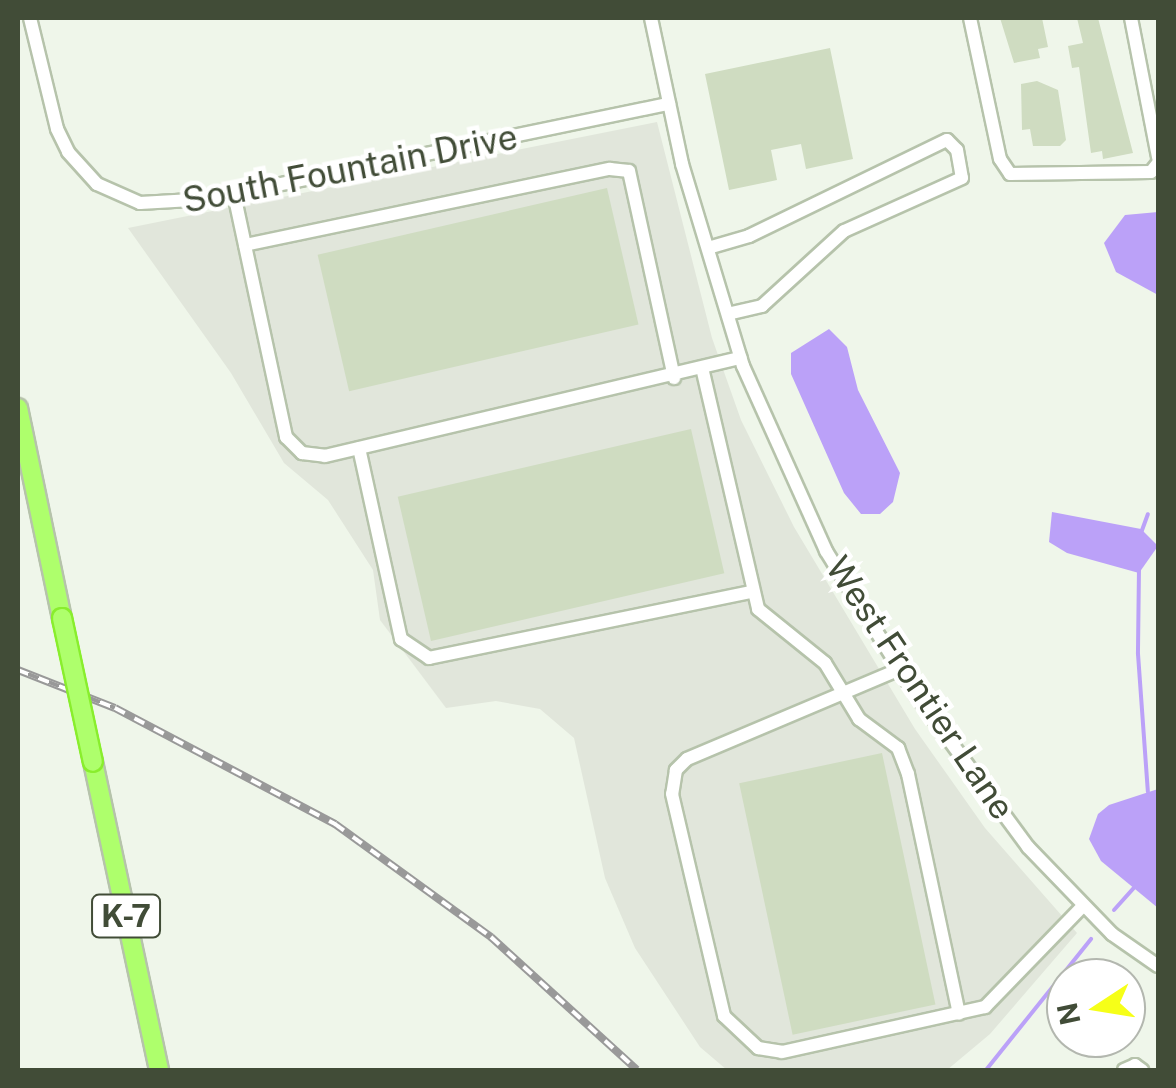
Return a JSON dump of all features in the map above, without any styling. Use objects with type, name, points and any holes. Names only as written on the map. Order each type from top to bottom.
[{"type":"highway","name":"K-7","points":[[18,408],[159,1070]]},
{"type":"street","name":"South Fountain Drive","points":[[30,18],[56,130],[97,184],[140,203],[170,206],[669,104]]},
{"type":"street","name":"West Frontier Lane","points":[[651,18],[669,104],[741,358],[826,551],[900,669],[1002,813],[1082,907],[1158,966]]},
{"type":"street","points":[[970,18],[1000,158],[1010,174],[1150,172],[1158,160],[1131,18]]},
{"type":"street","points":[[708,248],[750,236],[947,140],[957,150],[962,178],[844,231],[762,306],[728,314]]},
{"type":"street","points":[[244,245],[610,168],[628,171],[674,378]]},
{"type":"street","points":[[234,194],[286,437],[302,452],[358,448],[703,372],[741,358]]},
{"type":"street","points":[[703,372],[750,592],[758,609],[825,663],[859,719],[898,748],[908,774],[958,1014]]},
{"type":"street","points":[[358,448],[402,639],[429,658],[750,592]]},
{"type":"street","points":[[900,669],[845,696],[688,759],[676,770],[672,794],[724,1016],[758,1048],[782,1052],[986,1007],[1082,907]]},
{"type":"street","points":[[1124,1070],[1135,1064],[1142,1070]]},
{"type":"shaded area","points":[[657,122],[712,338],[741,420],[794,527],[915,729],[985,828],[1077,933],[1055,958],[1046,958],[1046,969],[990,1034],[947,1070],[727,1070],[700,1047],[635,948],[605,878],[574,738],[540,709],[496,701],[446,708],[380,620],[373,570],[328,500],[284,463],[231,373],[128,228]]},
{"type":"shaded area","points":[[1158,212],[1158,295],[1116,272],[1104,243],[1125,215]]},
{"type":"shaded area","points":[[829,329],[847,347],[858,390],[900,473],[893,502],[880,514],[861,514],[844,493],[791,374],[791,353]]},
{"type":"shaded area","points":[[1052,512],[1141,529],[1158,546],[1139,573],[1067,553],[1049,542]]},
{"type":"shaded area","points":[[1158,789],[1158,908],[1101,861],[1089,839],[1098,814],[1109,805]]},
{"type":"building","points":[[1000,18],[1042,18],[1048,47],[1038,49],[1040,58],[1014,63]]},
{"type":"building","points":[[1077,18],[1098,18],[1133,153],[1103,159],[1102,151],[1091,153],[1079,67],[1072,68],[1068,46],[1083,43]]},
{"type":"building","points":[[830,48],[853,159],[806,169],[801,144],[771,150],[777,180],[729,190],[705,74]]},
{"type":"building","points":[[1037,81],[1058,90],[1066,140],[1060,146],[1033,146],[1030,129],[1022,130],[1021,84]]},
{"type":"building","points":[[607,188],[638,324],[349,391],[318,255]]},
{"type":"building","points":[[691,429],[724,573],[431,641],[398,497]]},
{"type":"building","points":[[882,753],[935,1004],[793,1035],[739,783]]},
{"type":"waterway","points":[[1141,533],[1148,514]]},
{"type":"waterway","points":[[1139,568],[1138,654],[1148,792]]},
{"type":"waterway","points":[[1114,910],[1134,888]]},
{"type":"waterway","points":[[986,1070],[1091,939]]},
{"type":"railway","points":[[18,670],[115,708],[335,824],[491,937],[637,1070]]}]
